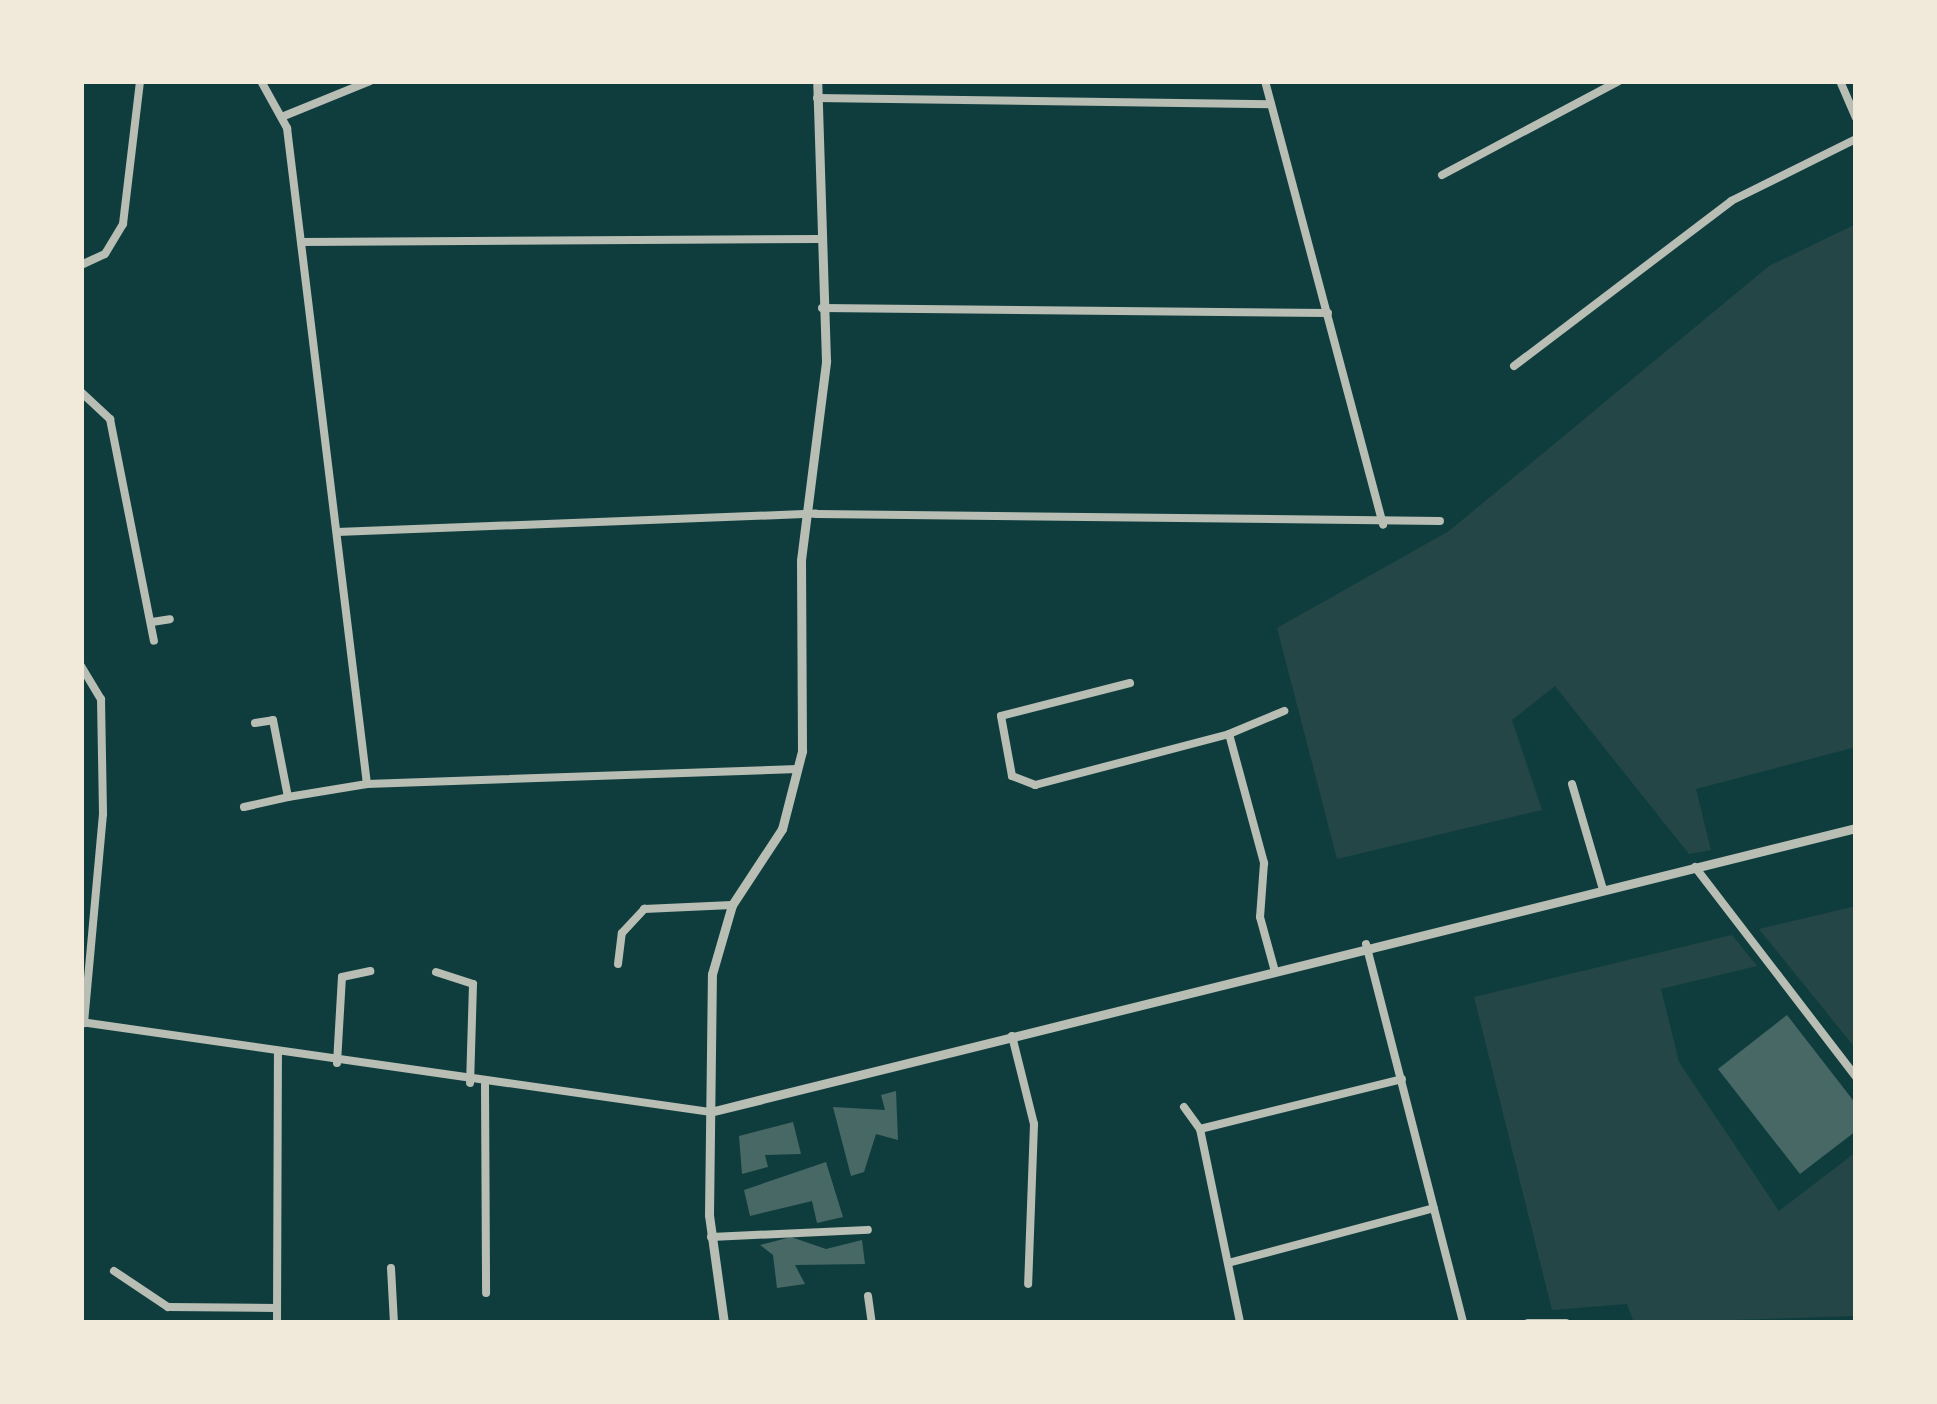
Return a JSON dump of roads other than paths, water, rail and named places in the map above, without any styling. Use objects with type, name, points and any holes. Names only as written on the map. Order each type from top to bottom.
[{"type":"street","points":[[81,266],[105,254],[123,224],[140,81]]},
{"type":"street","points":[[261,81],[284,116],[368,784]]},
{"type":"street","points":[[284,116],[370,81]]},
{"type":"street","points":[[724,1323],[711,1238],[712,974],[731,905],[782,829],[800,769],[808,514],[822,308],[817,81]]},
{"type":"street","points":[[1265,81],[1383,525]]},
{"type":"street","points":[[1442,175],[1619,81]]},
{"type":"street","points":[[1840,81],[1856,118]]},
{"type":"street","points":[[817,98],[1271,104]]},
{"type":"street","points":[[1514,366],[1731,201],[1856,139]]},
{"type":"street","points":[[301,242],[820,239]]},
{"type":"street","points":[[822,308],[1328,313]]},
{"type":"street","points":[[81,392],[110,419],[154,641]]},
{"type":"street","points":[[337,532],[808,514],[1383,525],[1440,521]]},
{"type":"street","points":[[152,622],[170,619]]},
{"type":"street","points":[[81,666],[94,672],[103,814],[82,1022],[337,1064],[710,1112],[1366,944],[1856,828]]},
{"type":"street","points":[[1130,683],[1001,716],[1018,784],[1229,734],[1284,711]]},
{"type":"street","points":[[255,723],[273,721],[288,797]]},
{"type":"street","points":[[1229,734],[1264,863],[1260,917],[1274,968]]},
{"type":"street","points":[[244,807],[368,784],[800,769]]},
{"type":"street","points":[[1572,784],[1603,889]]},
{"type":"street","points":[[1695,867],[1856,1077]]},
{"type":"street","points":[[618,964],[622,933],[644,909],[731,905]]},
{"type":"street","points":[[1366,944],[1463,1323]]},
{"type":"street","points":[[337,1064],[342,976],[370,971]]},
{"type":"street","points":[[436,972],[472,983],[470,1083]]},
{"type":"street","points":[[1012,1036],[1034,1124],[1028,1284]]},
{"type":"street","points":[[277,1323],[278,1054]]},
{"type":"street","points":[[1200,1129],[1402,1079]]},
{"type":"street","points":[[485,1084],[486,1293]]},
{"type":"street","points":[[1184,1107],[1200,1129],[1240,1323]]},
{"type":"street","points":[[1228,1262],[1434,1208]]},
{"type":"street","points":[[711,1238],[868,1230]]},
{"type":"street","points":[[391,1268],[394,1323]]},
{"type":"street","points":[[114,1271],[168,1307],[276,1308]]},
{"type":"street","points":[[868,1296],[872,1323]]},
{"type":"street","points":[[1528,1323],[1566,1323]]}]
